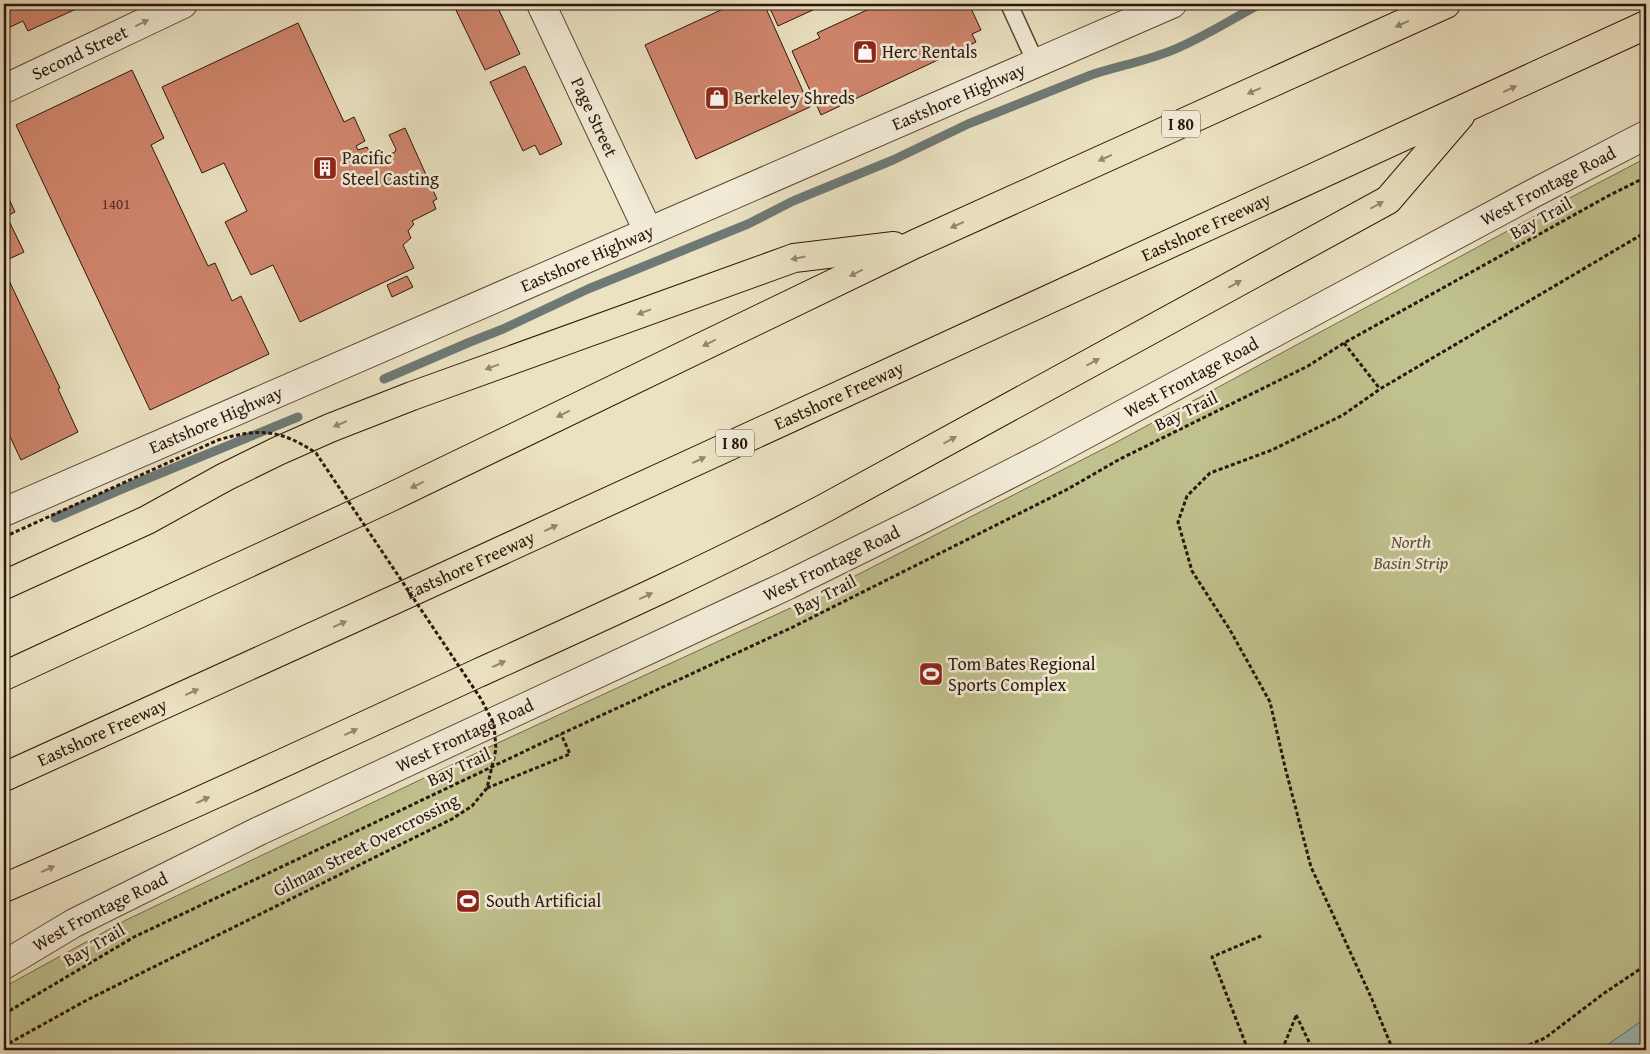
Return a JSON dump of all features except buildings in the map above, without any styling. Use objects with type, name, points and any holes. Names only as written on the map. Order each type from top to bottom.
[{"type":"highway","name":"I 80","points":[[4,676],[389,498],[916,244],[1446,4]]},
{"type":"highway","name":"Eastshore Freeway","points":[[4,777],[1646,25]]},
{"type":"highway","points":[[4,888],[159,820],[656,592],[825,508],[1388,200],[1466,109]]},
{"type":"highway","points":[[4,585],[147,520],[225,477],[330,428],[437,386],[794,258],[916,244]]},
{"type":"street","name":"Second Street","points":[[4,89],[182,4]]},
{"type":"street","name":"Page Street","points":[[541,4],[648,231]]},
{"type":"street","name":"Eastshore Highway","points":[[4,512],[1036,63],[1163,5]]},
{"type":"street","name":"West Frontage Road","points":[[4,965],[74,923],[259,831],[788,585],[920,520],[1047,455],[1532,194],[1646,135]]},
{"type":"lane","points":[[1009,4],[1036,63]]},
{"type":"path","name":"Bay Trail","points":[[4,1014],[134,937],[561,734],[794,627],[1066,490],[1120,458],[1308,366],[1344,343],[1608,196],[1646,177]]},
{"type":"path","points":[[1393,1050],[1372,997],[1311,867],[1270,702],[1230,630],[1192,571],[1178,522],[1187,496],[1210,473],[1272,450],[1342,415],[1380,389],[1646,232]]},
{"type":"path","points":[[1344,343],[1380,389]]},
{"type":"path","name":"Gilman Street Overcrossing","points":[[4,537],[218,440],[243,433],[264,432],[282,435],[299,441],[316,453],[481,699],[494,724],[496,749],[487,788],[472,806],[452,819],[96,996],[4,1046]]},
{"type":"path","points":[[487,788],[570,754],[561,734]]},
{"type":"path","points":[[1248,1050],[1212,957],[1261,936]]},
{"type":"path","points":[[1517,1050],[1544,1038],[1646,965]]},
{"type":"path","points":[[1282,1050],[1296,1015],[1313,1050]]},
{"type":"green space","name":"North Basin Strip","points":[[1646,158],[1646,1018],[1600,1050],[4,1050],[4,987],[126,920],[487,748],[810,599],[1113,444]]},
{"type":"water","points":[[1646,1018],[1646,1050],[1600,1050]]},
{"type":"waterway","points":[[384,379],[503,329],[588,289],[748,224],[793,201],[893,160],[968,124],[1091,75],[1171,51],[1260,4]]},
{"type":"waterway","points":[[55,518],[298,417]]},
{"type":"place","name":"Herc Rentals","points":[[865,52]]},
{"type":"place","name":"Berkeley Shreds","points":[[717,98]]},
{"type":"place","name":"Pacific Steel Casting","points":[[325,168]]},
{"type":"place","name":"Tom Bates Regional Sports Complex","points":[[931,674]]},
{"type":"place","name":"South Artificial","points":[[468,901]]}]
